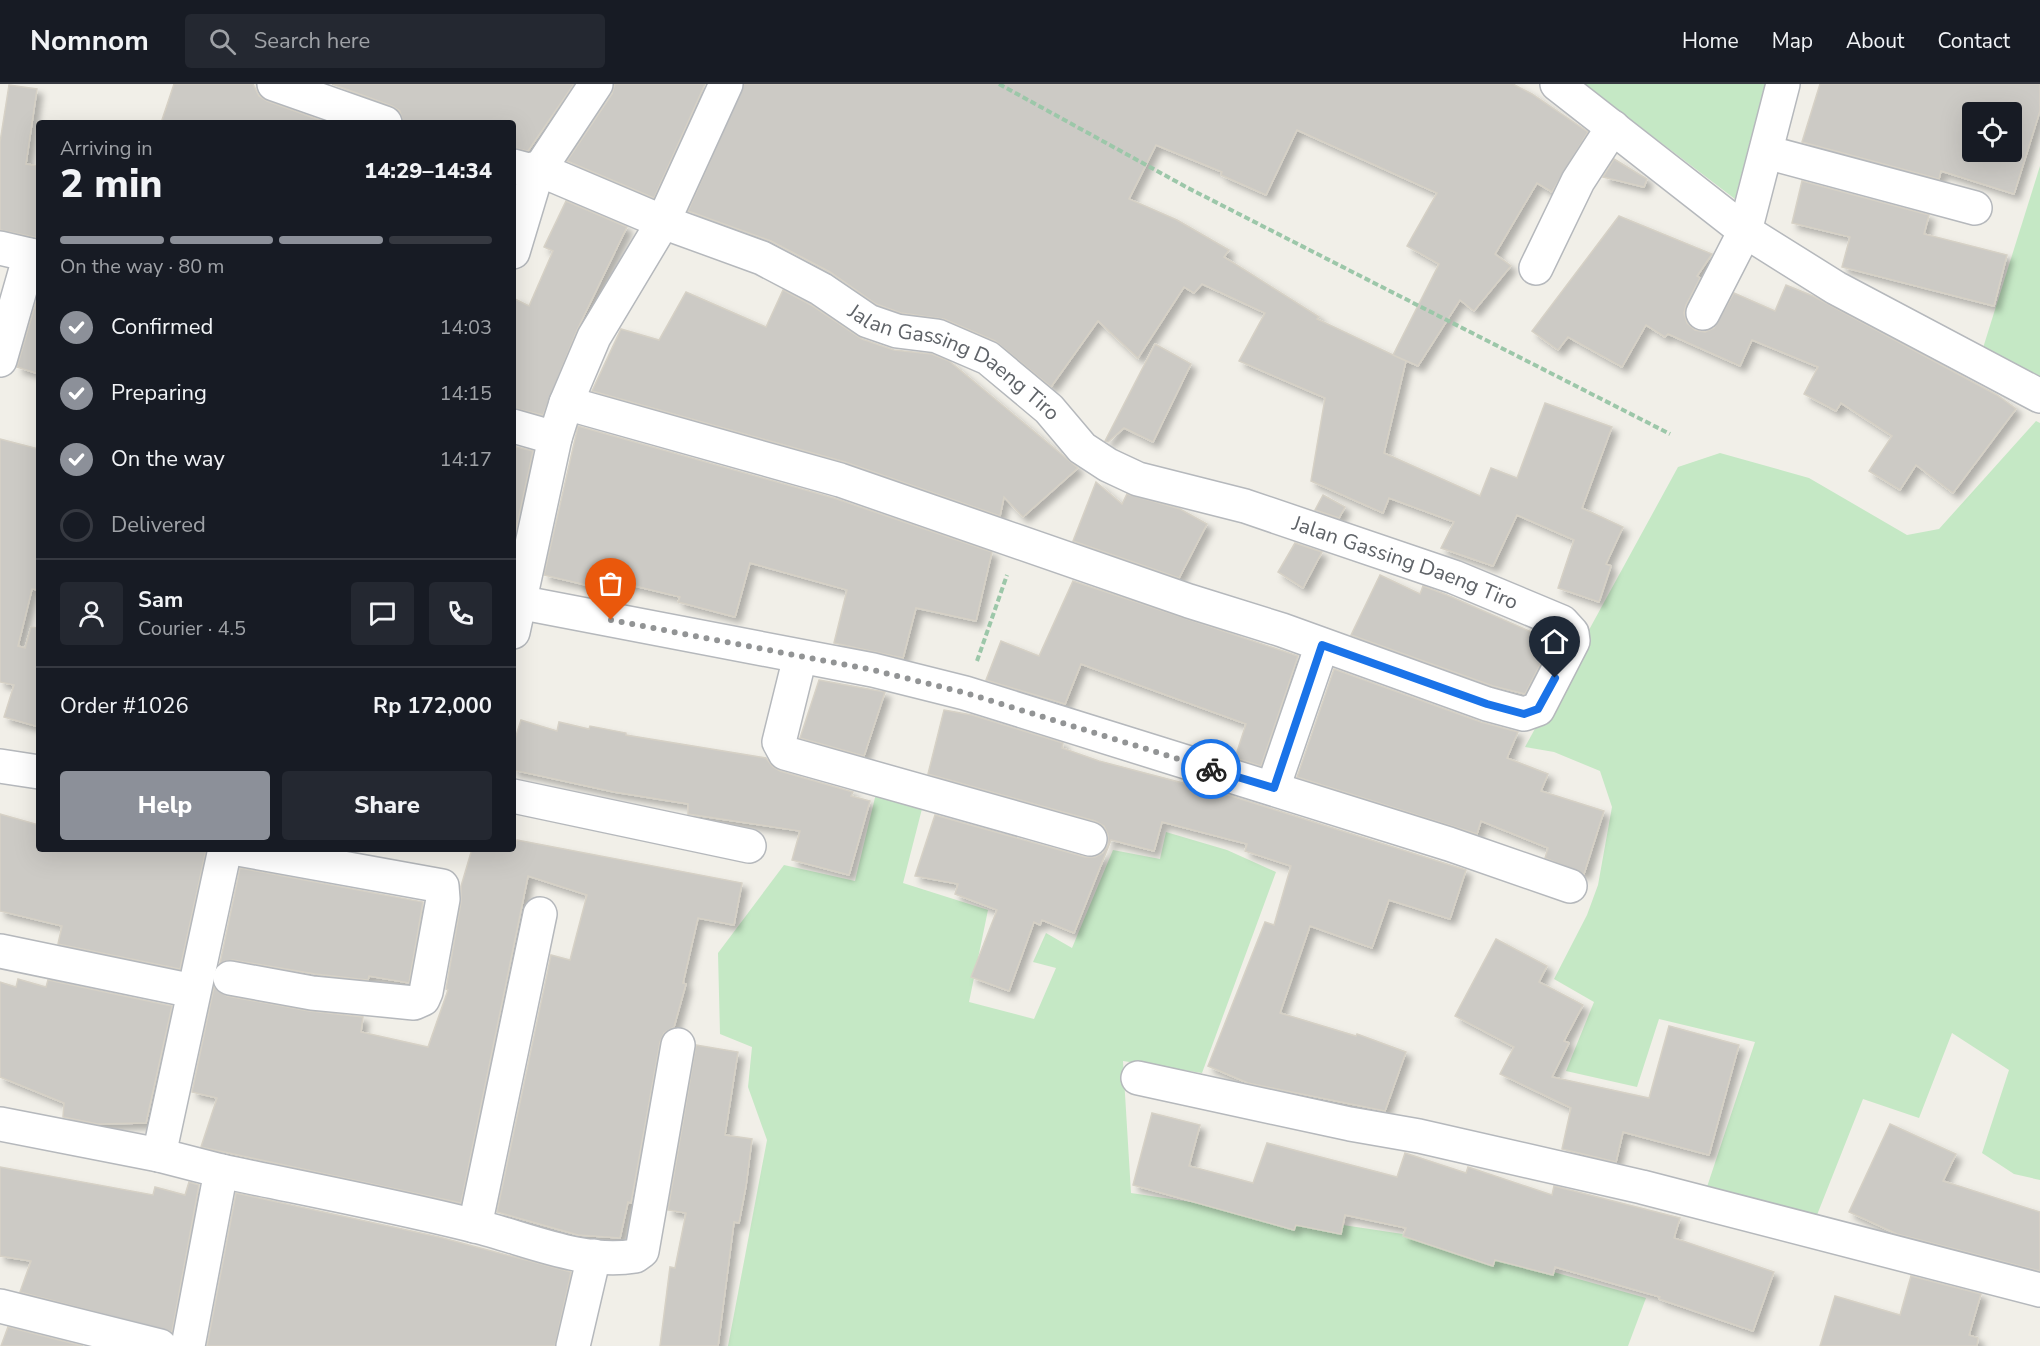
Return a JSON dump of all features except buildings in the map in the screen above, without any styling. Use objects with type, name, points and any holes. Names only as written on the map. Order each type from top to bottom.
[{"type":"street","points":[[274,84],[326,114],[365,120]]},
{"type":"street","points":[[516,232],[526,167],[596,84]]},
{"type":"street","points":[[516,608],[555,438],[566,403],[594,337],[663,222],[726,84]]},
{"type":"street","points":[[1557,84],[1745,231],[1836,288],[2040,396]]},
{"type":"street","points":[[1703,313],[1745,231],[1783,84]]},
{"type":"street","points":[[1536,268],[1578,181],[1613,127]]},
{"type":"street","points":[[1766,152],[1975,208]]},
{"type":"street","name":"Jalan Gassing Daeng Tiro","points":[[526,167],[663,222],[741,249],[789,271],[868,321],[897,331],[937,336],[988,358],[1049,408],[1082,448],[1108,465],[1138,479],[1245,506],[1454,577],[1562,622],[1572,633],[1573,641],[1538,709],[1524,714],[1454,693],[1322,645],[772,459],[566,403]]},
{"type":"street","points":[[0,360],[23,253]]},
{"type":"street","points":[[516,427],[555,438]]},
{"type":"street","points":[[516,612],[873,670],[966,693],[1274,788],[1449,844],[1570,886]]},
{"type":"street","points":[[1274,788],[1322,645]]},
{"type":"street","points":[[800,657],[778,742],[785,753],[1090,838]]},
{"type":"street","points":[[0,766],[36,772]]},
{"type":"street","points":[[516,797],[749,846]]},
{"type":"street","points":[[159,1155],[224,852]]},
{"type":"street","points":[[230,978],[312,993],[414,1003],[423,999],[426,992],[443,899],[441,886],[254,852]]},
{"type":"street","points":[[475,1226],[540,914]]},
{"type":"street","points":[[0,951],[193,990]]},
{"type":"street","points":[[0,1124],[159,1155],[222,1171],[475,1226],[594,1256],[624,1258],[642,1251],[678,1045]]},
{"type":"street","points":[[1138,1078],[1350,1124],[1419,1136],[1642,1187],[2040,1290]]},
{"type":"street","points":[[188,1346],[222,1171]]},
{"type":"street","points":[[573,1346],[594,1256]]},
{"type":"street","points":[[0,1306],[160,1346]]},
{"type":"path","points":[[999,84],[1188,188],[1670,434]]},
{"type":"path","points":[[966,693],[1019,543]]},
{"type":"green space","points":[[1584,84],[1765,84],[1735,199]]},
{"type":"green space","points":[[2040,166],[2040,383],[1983,348]]},
{"type":"green space","points":[[2036,421],[2040,423],[2040,1180],[2014,1174],[1982,1153],[2009,1070],[1952,1033],[1919,1118],[1863,1099],[1815,1220],[1706,1190],[1755,1042],[1659,1019],[1637,1087],[1566,1071],[1594,1002],[1554,979],[1587,915],[1598,885],[1612,807],[1600,771],[1554,752],[1525,747],[1678,467],[1720,453],[1809,478],[1907,535],[1939,529]]},
{"type":"green space","points":[[878,785],[924,801],[903,883],[988,910],[969,1002],[1034,1019],[1056,968],[1033,962],[1046,933],[1072,948],[1113,850],[1160,859],[1166,832],[1227,850],[1276,872],[1202,1073],[1123,1061],[1131,1193],[1436,1239],[1646,1298],[1628,1346],[728,1346],[767,1140],[748,1087],[752,1047],[720,1034],[718,953],[784,865],[855,881]]},
{"type":"way so far","points":[[611,620],[873,670],[966,693],[1211,769]]},
{"type":"route","points":[[1211,769],[1274,788],[1322,645],[1454,693],[1524,714],[1538,709],[1555,678]]}]
